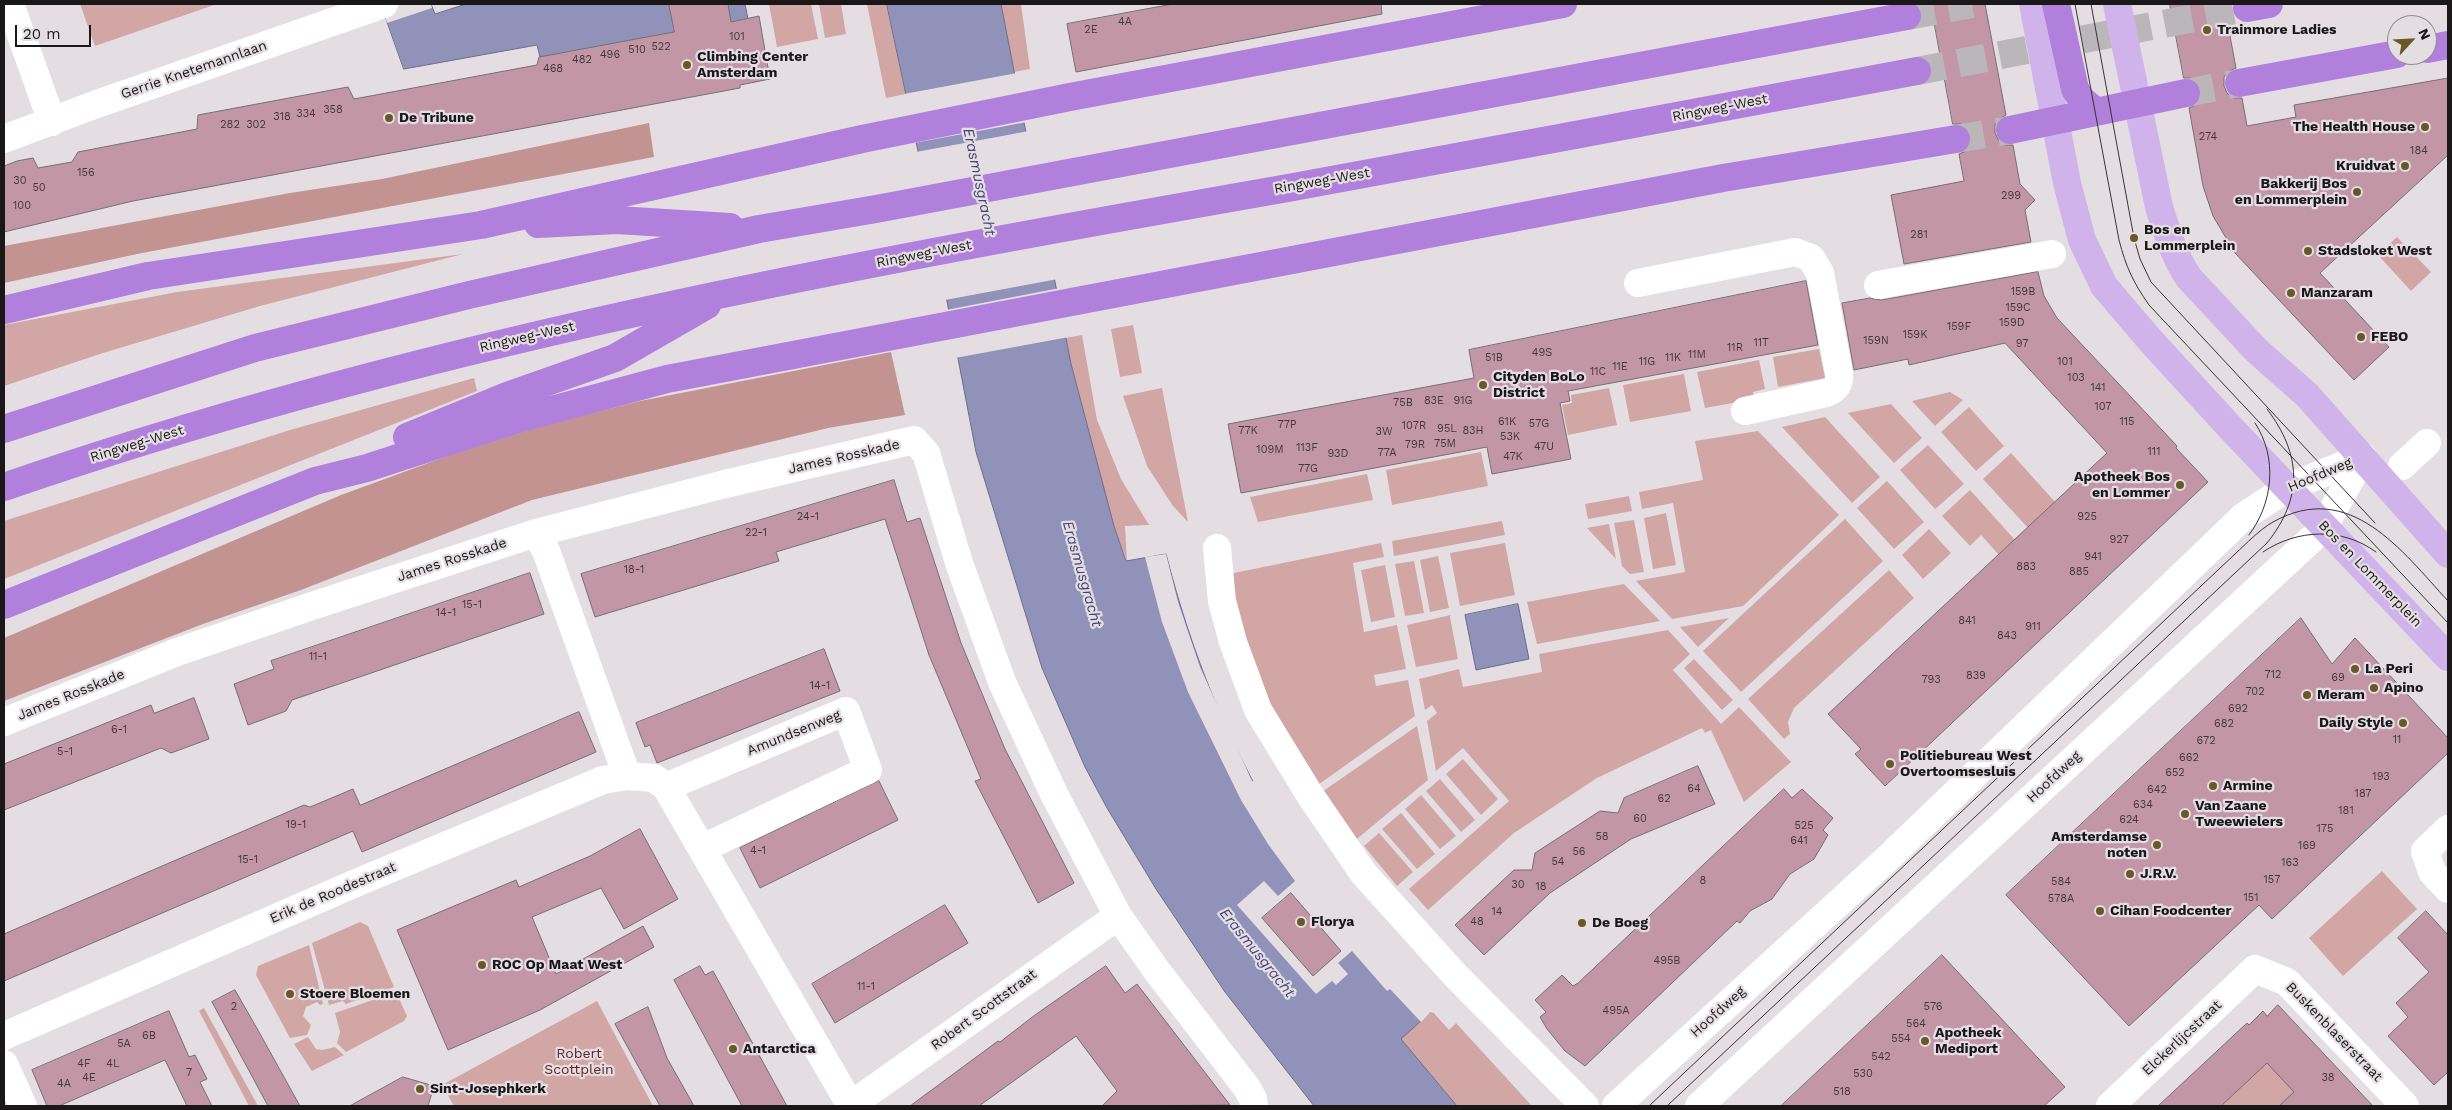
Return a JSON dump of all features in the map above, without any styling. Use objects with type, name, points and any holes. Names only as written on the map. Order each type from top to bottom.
[{"type":"highway","points":[[4,310],[148,276],[482,225],[862,139],[1070,97],[1563,4]]},
{"type":"highway","points":[[2056,4],[2075,89],[2082,100],[2096,111]]},
{"type":"highway","points":[[4,429],[255,348],[470,295],[759,229],[876,209],[1907,16]]},
{"type":"highway","points":[[2239,83],[2387,56]]},
{"type":"highway","name":"Ringweg-West","points":[[4,487],[253,408],[374,375],[512,340],[732,290],[1094,221],[1478,154],[1917,71]]},
{"type":"highway","points":[[2010,130],[2186,93]]},
{"type":"highway","points":[[315,481],[368,468],[514,420],[667,379],[1723,178],[1956,139]]},
{"type":"highway","points":[[482,225],[568,224],[617,220],[759,229]]},
{"type":"highway","points":[[4,605],[315,481],[363,455],[507,396],[615,358],[732,290]]},
{"type":"main road","name":"Bos en Lommerplein","points":[[2033,4],[2067,183],[2082,240],[2104,286],[2150,340],[2287,488],[2448,656]]},
{"type":"main road","points":[[2117,4],[2159,207],[2169,240],[2188,278],[2257,352],[2307,395],[2448,554]]},
{"type":"street","points":[[10,4],[52,122]]},
{"type":"street","name":"Gerrie Knetemannlaan","points":[[4,139],[377,6]]},
{"type":"street","points":[[1638,283],[1795,252],[1811,258],[1820,273],[1839,373],[1838,383],[1831,391],[1826,393],[1745,411]]},
{"type":"street","points":[[1878,286],[2052,254]]},
{"type":"street","name":"James Rosskade","points":[[4,722],[176,652],[536,533],[725,484],[914,440],[926,453],[958,563],[1002,682],[1054,794],[1118,916]]},
{"type":"street","points":[[2402,466],[2427,443]]},
{"type":"street","name":"Hoofdweg","points":[[1616,1106],[1895,852],[2243,517],[2287,488],[2363,457]]},
{"type":"street","name":"Hoofdweg","points":[[1700,1106],[2324,526],[2363,457]]},
{"type":"street","points":[[536,533],[546,551],[627,776]]},
{"type":"street","points":[[1217,548],[1222,601],[1233,642],[1258,710],[1310,795],[1364,874],[1455,974],[1586,1106]]},
{"type":"street","name":"Amundsenweg","points":[[666,787],[846,711],[868,770],[703,848]]},
{"type":"street","name":"Erik de Roodestraat","points":[[4,1036],[356,883],[594,784],[627,776],[654,778],[666,787]]},
{"type":"street","points":[[666,787],[851,1106]]},
{"type":"street","points":[[2448,829],[2425,850],[2432,872],[2448,889]]},
{"type":"street","points":[[1118,916],[1157,972],[1247,1088],[1253,1099],[1254,1106]]},
{"type":"street","name":"Robert Scottstraat","points":[[851,1106],[1118,916]]},
{"type":"street","name":"Elckerlijcstraat","points":[[2110,1106],[2255,968]]},
{"type":"street","name":"Buskenblaserstraat","points":[[2255,968],[2287,982],[2405,1106]]},
{"type":"street","points":[[4,1064],[23,1106]]},
{"type":"green space","points":[[80,4],[217,4],[95,46]]},
{"type":"green space","points":[[769,4],[811,4],[818,39],[777,47]]},
{"type":"green space","points":[[819,4],[841,4],[846,34],[825,38]]},
{"type":"green space","points":[[867,4],[887,4],[906,94],[886,98]]},
{"type":"green space","points":[[1001,4],[1021,4],[1030,69],[1014,72]]},
{"type":"green space","points":[[2397,237],[2431,272],[2411,291],[2378,255]]},
{"type":"green space","points":[[463,254],[260,306],[103,353],[4,386],[4,325],[177,292]]},
{"type":"green space","points":[[1133,325],[1142,373],[1120,377],[1111,329]]},
{"type":"green space","points":[[1082,335],[1097,420],[1121,479],[1149,525],[1125,526],[1127,561],[1114,526],[1071,364],[1066,338]]},
{"type":"green space","points":[[1819,349],[1825,378],[1778,387],[1773,357]]},
{"type":"green space","points":[[1759,360],[1765,389],[1753,392],[1754,399],[1705,408],[1697,372]]},
{"type":"green space","points":[[1684,374],[1691,411],[1630,422],[1623,385]]},
{"type":"green space","points":[[474,378],[477,391],[4,579],[4,521],[290,430]]},
{"type":"green space","points":[[1162,388],[1188,522],[1173,506],[1147,466],[1123,396]]},
{"type":"green space","points":[[1609,388],[1617,425],[1568,435],[1562,405],[1572,403],[1571,395]]},
{"type":"green space","points":[[1950,392],[1963,400],[1935,426],[1912,401]]},
{"type":"green space","points":[[1891,404],[1922,438],[1894,463],[1848,413]]},
{"type":"green space","points":[[1969,407],[2004,446],[1976,471],[1941,432]]},
{"type":"green space","points":[[1825,417],[1880,477],[1852,503],[1782,427]]},
{"type":"green space","points":[[1758,431],[1839,515],[1743,606],[1672,619],[1636,581],[1685,572],[1673,503],[1642,509],[1639,492],[1703,480],[1695,441]]},
{"type":"green space","points":[[1928,445],[1964,484],[1935,509],[1900,470]]},
{"type":"green space","points":[[1481,452],[1488,486],[1392,505],[1386,470]]},
{"type":"green space","points":[[2011,453],[2056,503],[2028,528],[1983,479]]},
{"type":"green space","points":[[1367,474],[1373,500],[1258,522],[1250,497]]},
{"type":"green space","points":[[1887,481],[1924,522],[1894,549],[1857,508]]},
{"type":"green space","points":[[1970,490],[2015,540],[1999,555],[1981,535],[1970,546],[1942,516]]},
{"type":"green space","points":[[1629,496],[1632,511],[1588,519],[1585,504]]},
{"type":"green space","points":[[1666,513],[1676,565],[1653,569],[1644,518]]},
{"type":"green space","points":[[1845,519],[1883,561],[1741,692],[1703,651]]},
{"type":"green space","points":[[1634,520],[1644,572],[1630,574],[1622,566],[1614,523]]},
{"type":"green space","points":[[1502,521],[1505,535],[1394,556],[1392,541]]},
{"type":"green space","points":[[1609,524],[1616,559],[1587,528]]},
{"type":"green space","points":[[1929,529],[1951,553],[1923,579],[1902,555]]},
{"type":"green space","points":[[1381,543],[1384,557],[1353,563],[1364,632],[1397,625],[1406,669],[1374,675],[1376,686],[1408,680],[1415,716],[1315,787],[1275,714],[1246,646],[1229,574]]},
{"type":"green space","points":[[1505,543],[1515,595],[1460,606],[1450,553]]},
{"type":"green space","points":[[1438,556],[1449,608],[1430,612],[1420,560]]},
{"type":"green space","points":[[1414,561],[1424,613],[1405,616],[1395,564]]},
{"type":"green space","points":[[1385,565],[1395,617],[1371,622],[1361,570]]},
{"type":"green space","points":[[1889,570],[1914,598],[1794,708],[1788,722],[1790,734],[1784,739],[1748,699]]},
{"type":"green space","points":[[1624,584],[1660,621],[1537,644],[1527,602]]},
{"type":"green space","points":[[1451,615],[1458,659],[1416,667],[1407,625]]},
{"type":"green space","points":[[1729,618],[1698,647],[1680,627]]},
{"type":"green space","points":[[1668,630],[1690,654],[1673,670],[1721,724],[1739,707],[1791,762],[1744,802],[1711,730],[1705,733],[1702,728],[1597,778],[1514,833],[1428,910],[1409,889],[1509,801],[1463,748],[1436,771],[1427,721],[1437,713],[1432,705],[1425,710],[1419,679],[1459,669],[1463,687],[1542,672],[1539,654]]},
{"type":"green space","points":[[1694,659],[1733,700],[1722,710],[1684,668]]},
{"type":"green space","points":[[1417,726],[1428,780],[1352,843],[1319,794]]},
{"type":"green space","points":[[1463,759],[1498,799],[1481,815],[1446,774]]},
{"type":"green space","points":[[1440,779],[1475,820],[1461,832],[1426,791]]},
{"type":"green space","points":[[1421,795],[1456,836],[1440,849],[1405,809]]},
{"type":"green space","points":[[1401,813],[1435,854],[1417,869],[1382,829]]},
{"type":"green space","points":[[1379,833],[1413,872],[1397,886],[1364,846]]},
{"type":"green space","points":[[2382,871],[2417,909],[2343,976],[2309,938]]},
{"type":"green space","points":[[360,922],[368,926],[394,987],[346,1004],[343,1001],[329,1005],[312,943]]},
{"type":"green space","points":[[309,945],[323,1004],[320,1005],[317,1002],[306,1007],[303,1016],[311,1025],[307,1035],[290,1038],[256,975],[258,966]]},
{"type":"green space","points":[[396,992],[407,1016],[404,1021],[346,1052],[337,1043],[340,1032],[335,1013]]},
{"type":"green space","name":"Robert Scottplein","points":[[597,1001],[653,1106],[454,1106],[442,1085]]},
{"type":"green space","points":[[204,1008],[258,1106],[249,1106],[199,1011]]},
{"type":"green space","points":[[1432,1011],[1449,1030],[1456,1023],[1532,1106],[1457,1106],[1401,1039]]},
{"type":"green space","points":[[308,1037],[316,1049],[322,1050],[335,1047],[344,1055],[312,1071],[294,1044]]},
{"type":"green space","points":[[2284,1046],[2336,1106],[2220,1106]]},
{"type":"shaded area","points":[[649,123],[654,157],[137,254],[4,283],[4,246],[290,193],[382,179]]},
{"type":"shaded area","points":[[891,352],[905,415],[828,428],[532,500],[301,590],[203,624],[4,701],[4,638],[341,495],[502,436],[640,401]]},
{"type":"water","points":[[381,4],[431,4],[435,14],[466,4],[745,4],[749,24],[540,57],[537,45],[404,69]]},
{"type":"water","name":"Erasmusgracht","points":[[887,4],[1001,4],[1071,364],[1114,526],[1126,561],[1166,554],[1179,601],[1211,691],[1230,736],[1251,778],[1301,860],[1330,899],[1367,942],[1432,1011],[1401,1039],[1457,1106],[1314,1106],[1225,992],[1156,889],[1107,808],[1085,767],[1042,668],[976,452],[919,156]]},
{"type":"water","points":[[1518,604],[1529,659],[1476,670],[1465,615]]},
{"type":"pier","points":[[381,4],[431,4],[432,8],[387,23]]},
{"type":"pier","points":[[1017,73],[1027,122],[914,143],[904,94]]},
{"type":"pier","points":[[1029,131],[1058,279],[945,300],[916,152]]},
{"type":"pier","points":[[1060,288],[1069,337],[955,358],[946,310]]},
{"type":"pier","points":[[1166,554],[1178,602],[1200,667],[1252,781],[1254,781],[1299,853],[1333,899],[1434,1010],[1433,1013],[1431,1012],[1421,1022],[1390,989],[1387,991],[1352,951],[1338,963],[1348,974],[1336,985],[1332,981],[1316,994],[1237,905],[1264,881],[1278,896],[1295,881],[1268,844],[1241,800],[1188,692],[1162,622],[1145,557]]},
{"type":"building","name":"De Tribune","points":[[669,4],[728,4],[731,22],[759,16],[770,79],[740,85],[740,88],[133,201],[4,232],[4,166],[17,161],[33,158],[38,168],[72,162],[78,152],[197,129],[198,115],[348,87],[354,99],[537,65],[539,57],[674,32]]},
{"type":"building","points":[[1173,4],[1381,4],[1382,14],[1076,72],[1067,24]]},
{"type":"building","points":[[1931,4],[1985,4],[2006,115],[1999,119],[1995,125],[1995,133],[1999,141],[2005,145],[2013,145],[2020,184],[2035,200],[2025,210],[2031,242],[1904,264],[1891,195],[1964,181],[1959,154],[1966,151],[1971,144],[1971,136],[1968,129],[1961,124],[1953,124]]},
{"type":"building","points":[[2170,4],[2224,4],[2236,68],[2229,71],[2224,77],[2224,86],[2227,93],[2233,98],[2242,98],[2247,126],[2296,117],[2294,105],[2448,78],[2448,155],[2320,273],[2389,347],[2354,380],[2235,253],[2213,216],[2203,186],[2189,108],[2197,104],[2201,98],[2201,90],[2197,82],[2191,78],[2184,78]]},
{"type":"building","points":[[2038,272],[2044,296],[2057,318],[2177,446],[2176,448],[2208,482],[1885,786],[1855,754],[1861,749],[1828,714],[2107,453],[2005,343],[1909,365],[1908,359],[1854,370],[1842,303],[1870,298],[1881,300]]},
{"type":"building","points":[[1806,281],[1818,345],[1568,391],[1570,401],[1560,403],[1571,459],[1492,474],[1487,447],[1241,493],[1228,424],[1474,378],[1469,350]]},
{"type":"building","points":[[894,480],[907,522],[920,518],[961,643],[1005,749],[1074,883],[1038,903],[975,781],[981,779],[929,655],[885,519],[776,552],[779,561],[595,617],[581,574]]},
{"type":"building","points":[[530,573],[544,614],[292,700],[286,711],[248,725],[234,684],[274,669],[271,661]]},
{"type":"building","points":[[2301,618],[2332,664],[2355,638],[2448,738],[2448,753],[2272,919],[2259,905],[2129,1026],[2006,895]]},
{"type":"building","points":[[824,649],[840,691],[657,763],[650,745],[645,747],[636,723]]},
{"type":"building","points":[[194,698],[209,739],[171,753],[161,748],[4,810],[4,764],[151,705],[154,713]]},
{"type":"building","points":[[579,712],[596,752],[362,852],[353,831],[4,981],[4,934],[304,805],[310,807],[353,789],[360,805]]},
{"type":"building","points":[[1698,766],[1715,804],[1631,839],[1550,893],[1484,955],[1455,925],[1514,870],[1532,870],[1535,853],[1600,811],[1618,813],[1624,798]]},
{"type":"building","points":[[879,781],[898,820],[760,888],[740,848]]},
{"type":"building","points":[[1784,789],[1792,798],[1802,789],[1833,818],[1823,830],[1828,835],[1814,859],[1790,874],[1772,899],[1750,911],[1740,923],[1737,921],[1585,1066],[1565,1051],[1547,1029],[1540,1017],[1546,1012],[1535,1000],[1562,975],[1573,986],[1578,983]]},
{"type":"building","name":"ROC Op Maat West","points":[[640,829],[678,899],[624,929],[601,888],[532,917],[556,974],[643,926],[654,947],[540,1010],[448,1050],[397,930],[516,880],[519,887],[590,856]]},
{"type":"building","points":[[1291,893],[1341,951],[1313,976],[1262,918]]},
{"type":"building","points":[[945,905],[968,943],[835,1023],[812,984]]},
{"type":"building","points":[[2426,911],[2448,935],[2448,1072],[2434,1085],[2388,1036],[2408,1017],[2396,1003],[2429,972],[2398,938]]},
{"type":"building","points":[[1942,955],[2065,1087],[2044,1106],[1781,1106]]},
{"type":"building","name":"Antarctica","points":[[700,966],[705,975],[713,971],[787,1106],[742,1106],[674,980]]},
{"type":"building","points":[[1106,966],[1125,993],[1137,984],[1230,1105],[1102,1106],[1117,1091],[1076,1036],[979,1106],[910,1106],[998,1041],[1000,1042],[1035,1015]]},
{"type":"building","points":[[235,990],[300,1106],[268,1106],[212,1002]]},
{"type":"building","points":[[2278,1005],[2373,1106],[2279,1106],[2294,1092],[2267,1063],[2221,1106],[2158,1106],[2247,1023],[2249,1025],[2263,1011],[2267,1016]]},
{"type":"building","points":[[648,1007],[667,1058],[694,1106],[660,1106],[615,1024]]},
{"type":"building","points":[[169,1011],[189,1057],[195,1055],[207,1079],[200,1082],[212,1106],[187,1106],[165,1060],[59,1106],[47,1106],[32,1070]]},
{"type":"building","name":"Sint-Josephkerk","points":[[403,1077],[434,1086],[428,1106],[350,1106]]},
{"type":"tunnel","points":[[1907,16],[1972,4]]},
{"type":"tunnel","points":[[1917,71],[2247,8]]},
{"type":"tunnel","points":[[2186,93],[2239,83]]},
{"type":"tunnel","points":[[1956,139],[2010,130]]},
{"type":"tram line","points":[[2075,4],[2119,240],[2127,266],[2139,289],[2149,305],[2448,623]]},
{"type":"tram line","points":[[2091,4],[2134,238],[2140,259],[2151,282],[2375,523]]},
{"type":"tram line","points":[[1667,1106],[2267,543],[2287,510],[2294,476],[2287,443],[2279,426],[2267,409]]},
{"type":"tram line","points":[[2249,535],[2263,509],[2268,495],[2270,480],[2270,465],[2267,451],[2255,423]]},
{"type":"tram line","points":[[1649,1106],[2268,525],[2301,511],[2326,509],[2350,515],[2372,527],[2393,543],[2448,601]]},
{"type":"tram line","points":[[2263,552],[2276,544],[2290,539],[2319,534],[2349,538],[2376,552]]},
{"type":"place","name":"Trainmore Ladies","points":[[2207,30]]},
{"type":"place","name":"Climbing Center Amsterdam","points":[[687,65]]},
{"type":"place","name":"De Tribune","points":[[389,118]]},
{"type":"place","name":"The Health House","points":[[2425,127]]},
{"type":"place","name":"Kruidvat","points":[[2405,166]]},
{"type":"place","name":"Bakkerij Bos en Lommerplein","points":[[2357,192]]},
{"type":"place","name":"Bos en Lommerplein","points":[[2134,238]]},
{"type":"place","name":"Stadsloket West","points":[[2308,251]]},
{"type":"place","name":"Manzaram","points":[[2291,293]]},
{"type":"place","name":"FEBO","points":[[2361,337]]},
{"type":"place","name":"Cityden BoLo District","points":[[1483,385]]},
{"type":"place","name":"Apotheek Bos en Lommer","points":[[2180,485]]},
{"type":"place","name":"La Peri","points":[[2355,669]]},
{"type":"place","name":"Apino","points":[[2374,688]]},
{"type":"place","name":"Meram","points":[[2307,695]]},
{"type":"place","name":"Daily Style","points":[[2403,723]]},
{"type":"place","name":"Politiebureau West Overtoomsesluis","points":[[1890,764]]},
{"type":"place","name":"Armine","points":[[2213,786]]},
{"type":"place","name":"Van Zaane Tweewielers","points":[[2185,814]]},
{"type":"place","name":"Amsterdamse noten","points":[[2157,845]]},
{"type":"place","name":"J.R.V.","points":[[2130,874]]},
{"type":"place","name":"Cihan Foodcenter","points":[[2100,911]]},
{"type":"place","name":"Florya","points":[[1301,922]]},
{"type":"place","name":"De Boeg","points":[[1582,923]]},
{"type":"place","name":"ROC Op Maat West","points":[[482,965]]},
{"type":"place","name":"Stoere Bloemen","points":[[290,994]]},
{"type":"place","name":"Apotheek Mediport","points":[[1925,1041]]},
{"type":"place","name":"Antarctica","points":[[733,1049]]},
{"type":"place","name":"Sint-Josephkerk","points":[[420,1089]]}]
